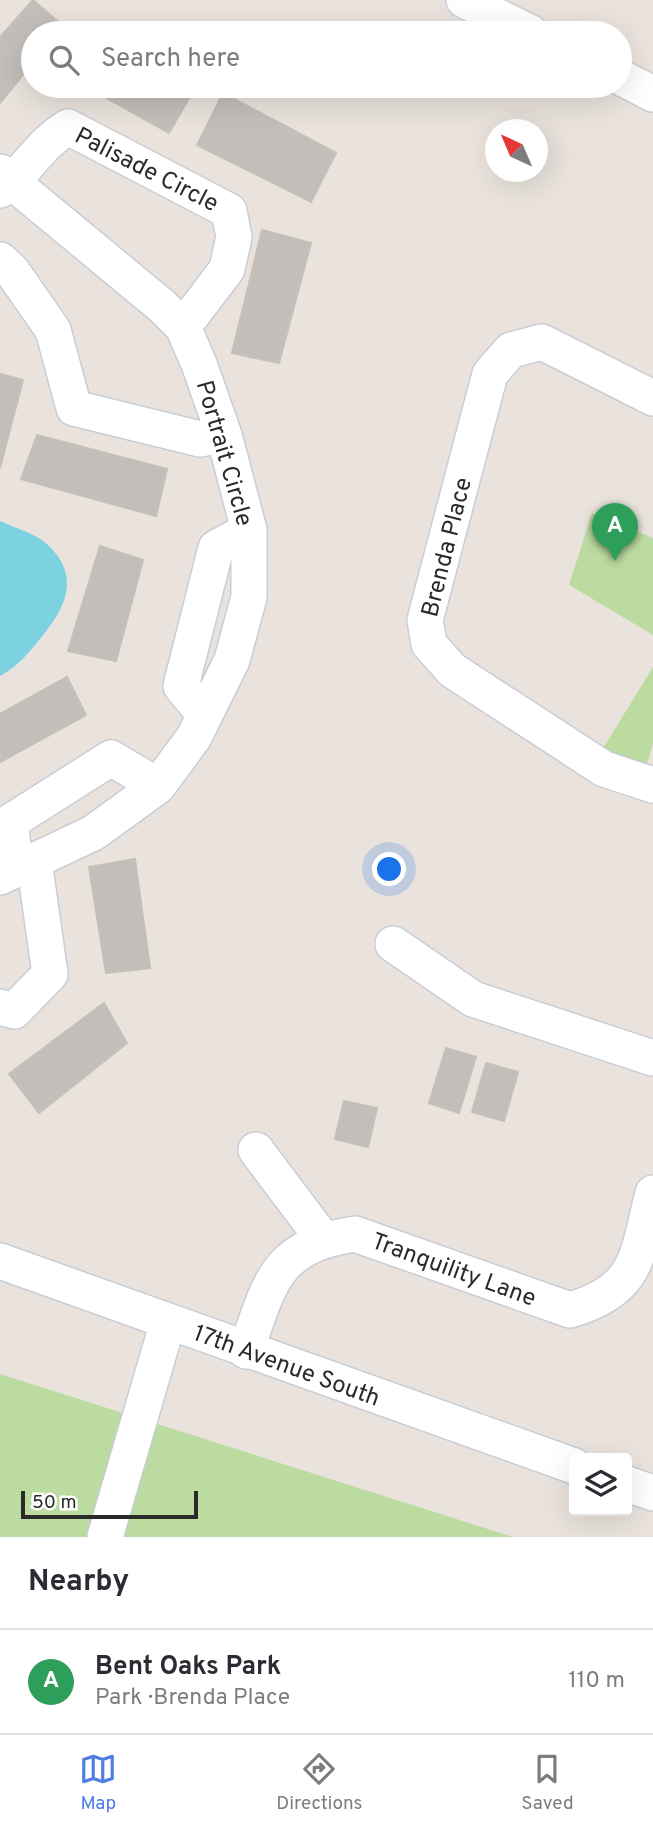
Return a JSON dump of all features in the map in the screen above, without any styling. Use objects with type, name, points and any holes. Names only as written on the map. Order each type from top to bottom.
[{"type":"street","points":[[464,0],[507,21]]},
{"type":"street","points":[[632,84],[653,94]]},
{"type":"street","name":"Palisade Circle","points":[[4,181],[48,139],[68,127],[229,211],[234,237],[227,269],[183,327]]},
{"type":"street","name":"Portrait Circle","points":[[4,181],[162,306],[183,327],[224,435],[249,530],[249,597],[232,660],[194,737],[158,786],[93,833],[17,869]]},
{"type":"street","points":[[0,260],[12,271],[53,330],[74,408],[200,439],[224,435]]},
{"type":"street","name":"Brenda Place","points":[[653,398],[542,342],[505,339],[490,374],[425,620],[429,643],[452,670],[604,769],[653,785]]},
{"type":"street","points":[[0,1007],[13,1011],[50,974],[17,869],[10,822],[111,758],[158,786]]},
{"type":"street","points":[[393,944],[472,999],[653,1058]]},
{"type":"street","points":[[256,1150],[323,1239]]},
{"type":"street","name":"Tranquility Lane","points":[[246,1351],[269,1287],[292,1255],[323,1239],[355,1234],[570,1310],[593,1304],[621,1286],[635,1263],[653,1193]]},
{"type":"street","name":"17th Avenue South","points":[[0,1261],[569,1464]]},
{"type":"street","points":[[105,1537],[168,1322]]},
{"type":"street","points":[[632,1486],[653,1493]]},
{"type":"green space","points":[[592,513],[653,538],[653,635],[569,585]]},
{"type":"green space","points":[[653,667],[653,743],[642,782],[594,763]]},
{"type":"green space","points":[[0,1374],[513,1537],[0,1537]]},
{"type":"water","points":[[0,521],[32,534],[48,545],[58,556],[67,579],[64,602],[51,624],[23,658],[0,676]]},
{"type":"building","points":[[33,0],[57,21],[21,21],[21,78],[0,103],[0,37]]},
{"type":"building","points":[[106,98],[189,98],[169,133]]},
{"type":"building","points":[[220,98],[232,98],[336,153],[311,202],[197,145]]},
{"type":"building","points":[[262,230],[311,243],[279,363],[232,353]]},
{"type":"building","points":[[0,374],[23,380],[0,468]]},
{"type":"building","points":[[37,435],[167,469],[156,516],[21,479]]},
{"type":"building","points":[[100,546],[143,560],[116,661],[68,651]]},
{"type":"building","points":[[67,677],[86,715],[0,762],[0,714]]},
{"type":"building","points":[[135,859],[150,968],[106,973],[89,867]]},
{"type":"building","points":[[104,1003],[127,1043],[39,1113],[9,1074]]},
{"type":"building","points":[[446,1048],[476,1057],[459,1113],[429,1103]]},
{"type":"building","points":[[486,1063],[518,1072],[504,1121],[472,1112]]},
{"type":"building","points":[[344,1101],[377,1108],[368,1147],[335,1139]]},
{"type":"place","name":"Bent Oaks Park","points":[[615,561]]}]
